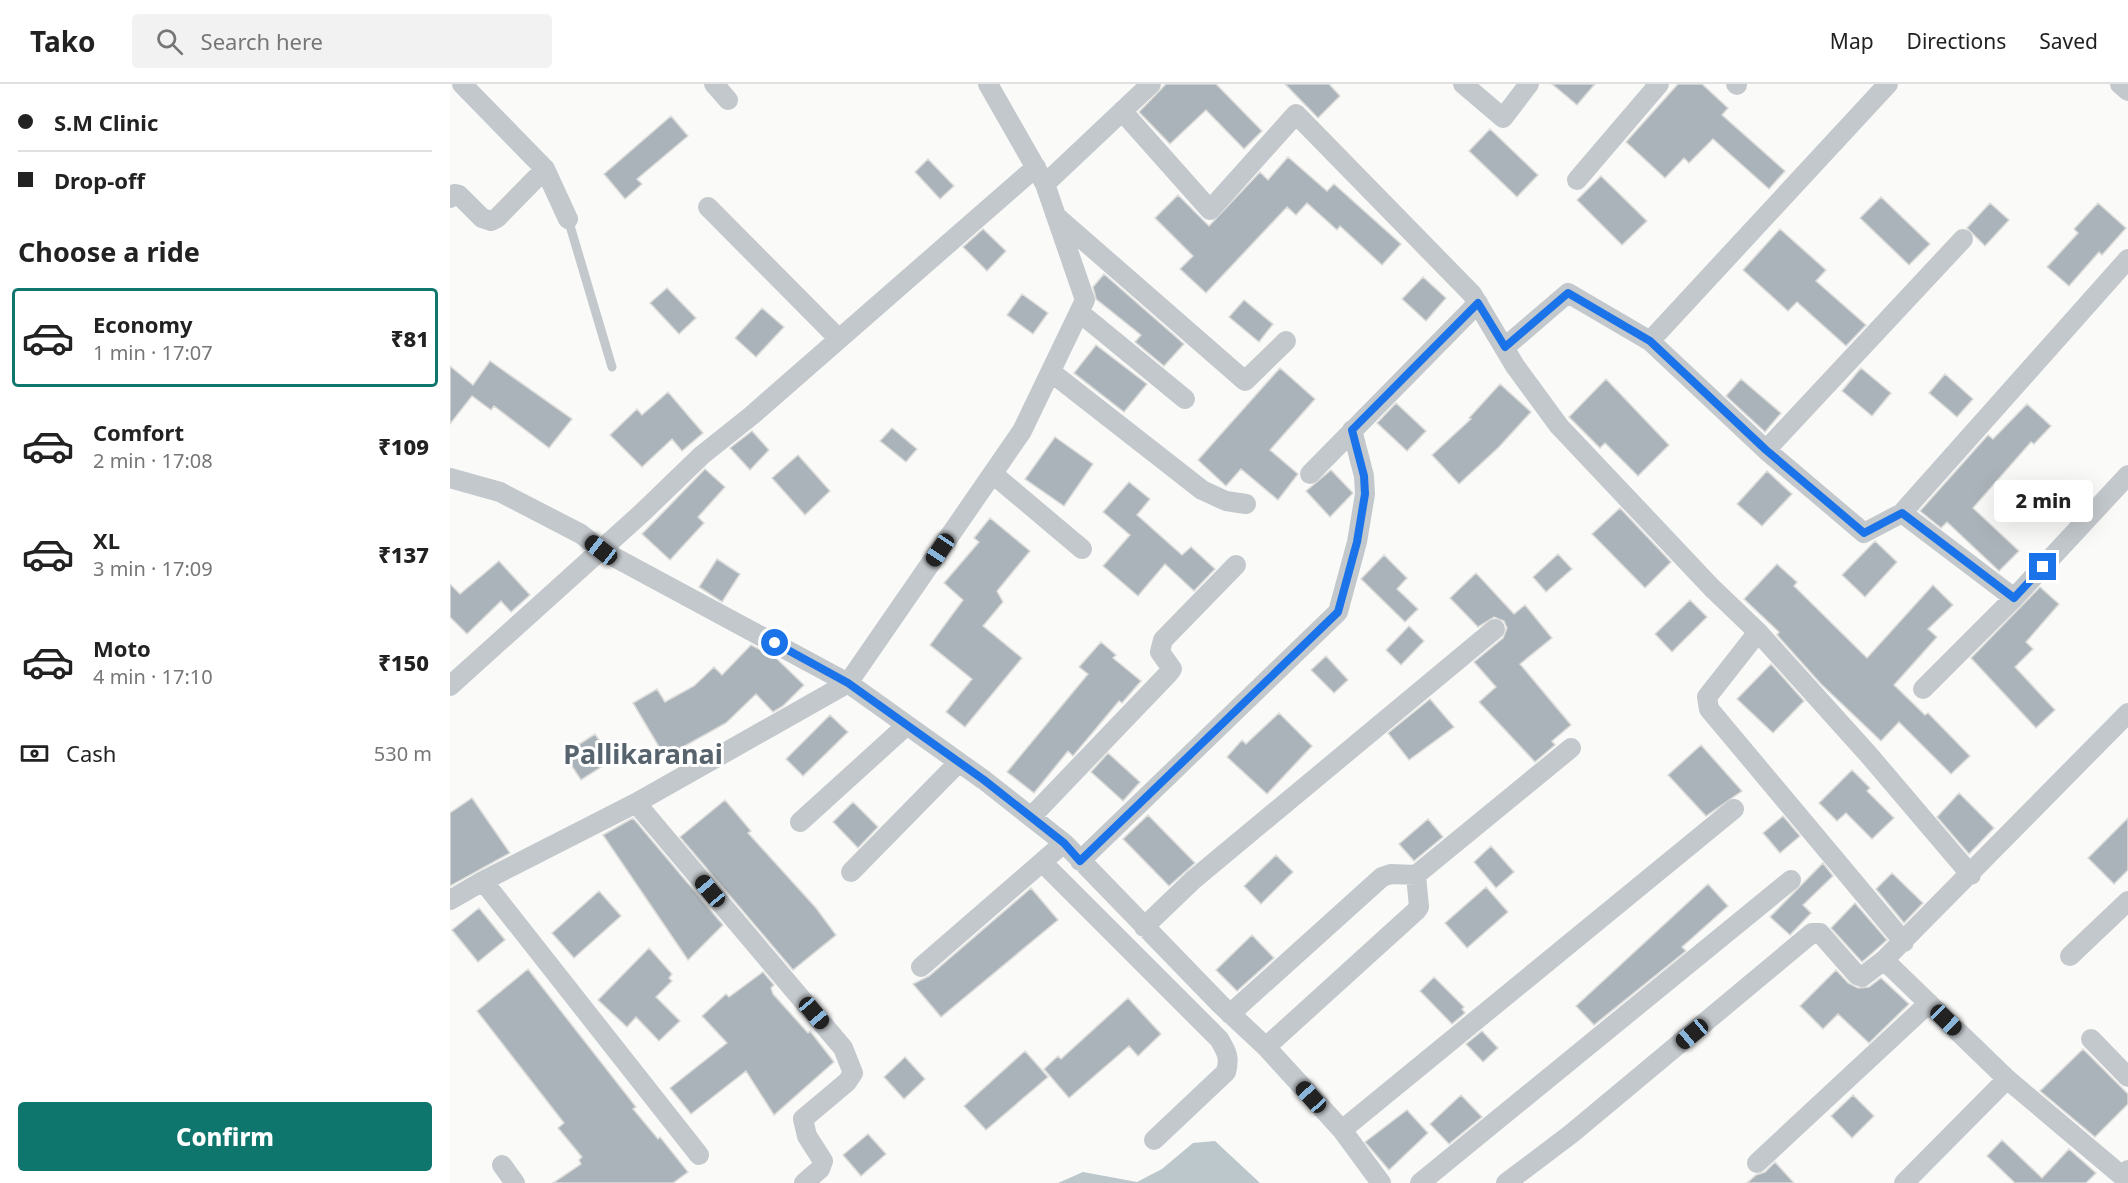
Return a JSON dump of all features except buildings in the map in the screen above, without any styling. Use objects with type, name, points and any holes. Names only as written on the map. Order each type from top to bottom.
[{"type":"street","points":[[714,84],[728,100]]},
{"type":"street","points":[[450,900],[636,803],[848,683],[1022,431],[1085,300],[1041,175],[988,84]]},
{"type":"street","points":[[450,686],[702,455],[839,339],[1122,111],[1151,84]]},
{"type":"street","points":[[1463,84],[1503,118],[1529,84]]},
{"type":"street","points":[[1577,180],[1659,84]]},
{"type":"street","points":[[1650,341],[1888,84]]},
{"type":"street","points":[[2120,84],[2128,91]]},
{"type":"street","points":[[471,87],[545,169],[568,219]]},
{"type":"street","points":[[1122,111],[1210,210],[1296,114],[1478,303],[1515,366],[1559,426],[1704,579],[1758,632],[1868,754],[1971,875]]},
{"type":"street","points":[[450,198],[454,194],[459,195],[482,218],[491,221],[497,218],[545,169]]},
{"type":"street","points":[[708,207],[839,339]]},
{"type":"street","points":[[1057,217],[1245,381],[1286,341]]},
{"type":"street","points":[[1766,450],[1963,239]]},
{"type":"street","points":[[1505,347],[1568,293],[1650,341],[1766,450],[1864,533],[1902,513],[2128,259]]},
{"type":"street","points":[[1310,474],[1478,303]]},
{"type":"street","points":[[1079,312],[1185,399]]},
{"type":"street","points":[[1051,372],[1202,490],[1226,501],[1246,504]]},
{"type":"street","points":[[1080,861],[1338,612],[1357,542],[1365,494],[1364,476],[1352,430]]},
{"type":"street","points":[[993,474],[1082,549]]},
{"type":"street","points":[[1923,689],[2014,598],[2128,475]]},
{"type":"street","points":[[450,478],[500,492],[581,534],[601,550],[848,683],[1031,817],[1064,843],[1230,1014],[1266,1047],[1342,1130],[1381,1183]]},
{"type":"street","points":[[1902,513],[2014,598]]},
{"type":"street","points":[[1031,817],[1168,674],[1172,669],[1160,652],[1163,640],[1236,565]]},
{"type":"street","points":[[1144,927],[1193,879],[1495,629]]},
{"type":"street","points":[[1758,632],[1707,697],[1709,709],[1904,942]]},
{"type":"street","points":[[1506,1183],[1571,1134],[1812,933],[1821,933],[1862,977],[1904,942],[2128,713]]},
{"type":"street","points":[[800,822],[907,725]]},
{"type":"street","points":[[1230,1014],[1382,877],[1391,874],[1416,875],[1571,748]]},
{"type":"street","points":[[851,872],[958,762]]},
{"type":"street","points":[[636,803],[843,1048],[848,1058],[853,1073],[847,1082],[802,1119],[807,1136],[823,1161],[820,1169],[804,1183]]},
{"type":"street","points":[[1342,1130],[1734,810]]},
{"type":"street","points":[[921,967],[1064,843]]},
{"type":"street","points":[[1042,862],[1219,1039],[1226,1050],[1230,1060],[1226,1072],[1154,1140]]},
{"type":"street","points":[[1266,1047],[1417,910],[1419,907],[1416,875]]},
{"type":"street","points":[[1420,1183],[1791,880]]},
{"type":"street","points":[[483,881],[699,1155]]},
{"type":"street","points":[[2070,956],[2128,901]]},
{"type":"street","points":[[1884,960],[2007,1078],[2122,1176]]},
{"type":"street","points":[[1757,1162],[1929,1004]]},
{"type":"street","points":[[2091,1039],[2128,1077]]},
{"type":"street","points":[[1909,1182],[2007,1078]]},
{"type":"street","points":[[502,1165],[515,1183]]},
{"type":"lane","points":[[568,219],[612,367]]},
{"type":"shaded area","points":[[1215,1141],[1260,1183],[1058,1183],[1083,1172],[1137,1182],[1162,1169],[1193,1143]]},
{"type":"district","name":"Pallikaranai","points":[[643,753]]},
{"type":"route","points":[[775,643],[848,683],[984,780],[1064,843],[1080,861],[1338,612],[1357,542],[1365,494],[1364,476],[1352,430],[1478,303],[1505,347],[1568,293],[1650,341],[1766,450],[1864,533],[1902,513],[2014,598],[2043,567]]}]
